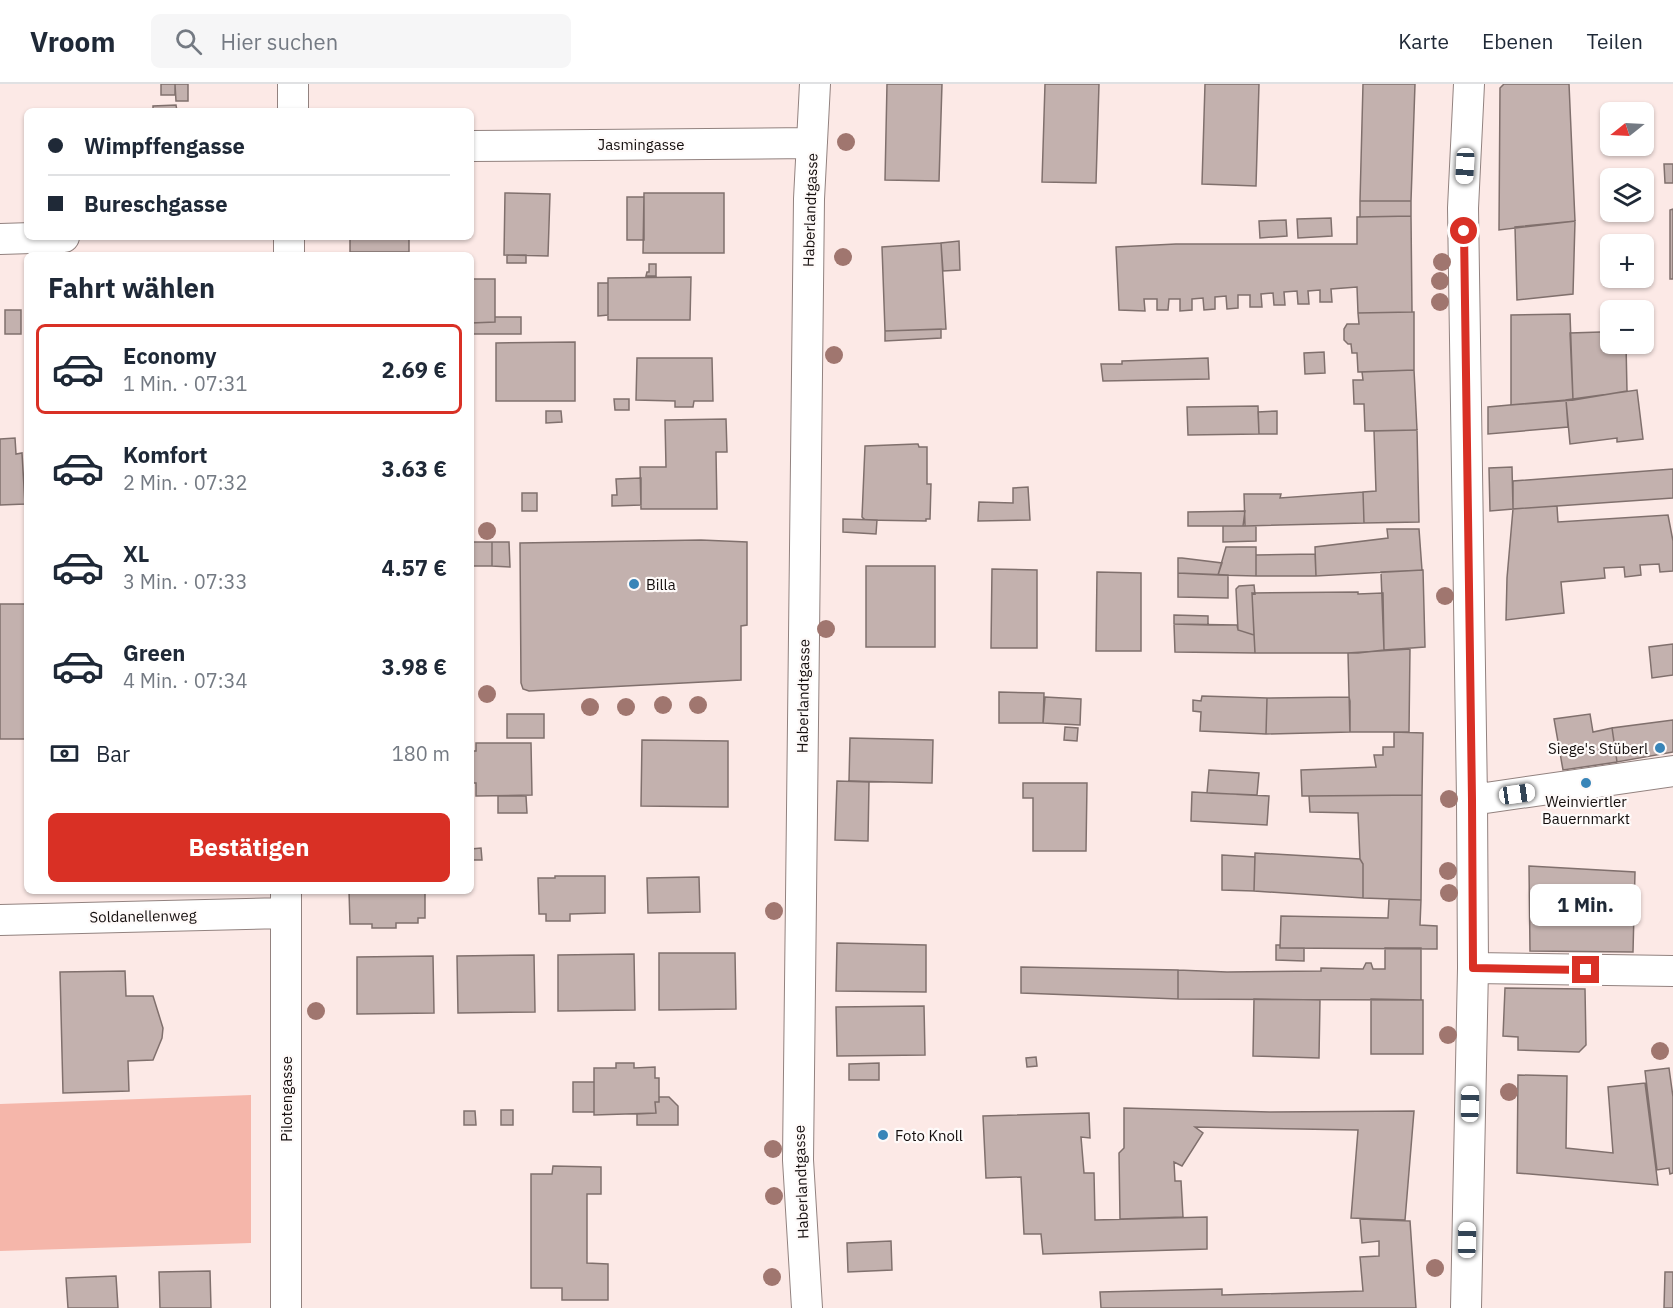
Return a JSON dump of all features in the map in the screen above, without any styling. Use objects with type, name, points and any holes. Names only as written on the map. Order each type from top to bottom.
[{"type":"street","points":[[293,84],[293,108]]},
{"type":"street","name":"Haberlandtgasse","points":[[807,1308],[798,1160],[809,199],[815,84]]},
{"type":"street","points":[[1466,1308],[1473,968],[1463,207],[1469,84]]},
{"type":"street","name":"Jasmingasse","points":[[474,146],[812,143]]},
{"type":"street","points":[[0,239],[24,238]]},
{"type":"street","points":[[1472,800],[1673,771]]},
{"type":"street","name":"Soldanellenweg","points":[[0,920],[286,902]]},
{"type":"street","name":"Pilotengasse","points":[[286,902],[286,1308]]},
{"type":"street","points":[[1473,968],[1673,970]]},
{"type":"shaded area","points":[[251,1095],[251,1243],[0,1251],[0,1104]]},
{"type":"building","points":[[161,84],[175,84],[175,95],[161,95]]},
{"type":"building","points":[[175,84],[188,84],[188,101],[176,101]]},
{"type":"building","points":[[887,84],[942,84],[939,181],[885,180]]},
{"type":"building","points":[[1045,84],[1099,84],[1096,183],[1042,182]]},
{"type":"building","points":[[1205,84],[1259,84],[1256,186],[1202,184]]},
{"type":"building","points":[[1363,84],[1415,84],[1411,201],[1360,201]]},
{"type":"building","points":[[1504,84],[1569,84],[1575,221],[1499,230],[1500,88]]},
{"type":"building","points":[[176,105],[176,108],[153,108],[153,106]]},
{"type":"building","points":[[1664,164],[1673,164],[1673,183],[1665,183]]},
{"type":"building","points":[[505,193],[550,194],[548,256],[504,255]]},
{"type":"building","points":[[644,193],[724,193],[724,253],[643,253]]},
{"type":"building","points":[[627,197],[644,197],[644,240],[627,240]]},
{"type":"building","points":[[1360,201],[1411,201],[1411,216],[1360,217]]},
{"type":"building","points":[[1673,209],[1673,279],[1670,279],[1670,210]]},
{"type":"building","points":[[1411,216],[1412,312],[1358,313],[1357,287],[1331,289],[1332,302],[1320,302],[1320,290],[1308,291],[1309,304],[1298,304],[1297,291],[1284,292],[1285,305],[1274,305],[1273,293],[1261,294],[1262,307],[1250,307],[1250,295],[1238,295],[1238,308],[1227,309],[1226,296],[1215,297],[1215,309],[1204,310],[1203,298],[1192,299],[1192,310],[1180,311],[1180,299],[1169,299],[1168,310],[1157,310],[1157,299],[1144,299],[1145,311],[1119,310],[1116,247],[1176,244],[1357,244],[1357,217]]},
{"type":"building","points":[[1331,218],[1332,236],[1298,238],[1297,219]]},
{"type":"building","points":[[1286,220],[1287,236],[1260,238],[1259,221]]},
{"type":"building","points":[[1575,221],[1573,294],[1517,300],[1515,227]]},
{"type":"building","points":[[350,240],[409,240],[409,252],[350,252]]},
{"type":"building","points":[[959,241],[960,270],[943,271],[941,243]]},
{"type":"building","points":[[941,243],[946,329],[885,331],[882,247]]},
{"type":"building","points":[[507,255],[526,255],[526,263],[507,263]]},
{"type":"building","points":[[649,264],[656,264],[656,276],[646,276],[649,272]]},
{"type":"building","points":[[691,277],[690,320],[608,320],[608,278]]},
{"type":"building","points":[[474,279],[495,279],[495,322],[474,323]]},
{"type":"building","points":[[598,283],[608,283],[608,315],[598,316]]},
{"type":"building","points":[[5,310],[21,310],[21,334],[5,334]]},
{"type":"building","points":[[1414,312],[1414,370],[1358,372],[1357,353],[1352,353],[1351,344],[1344,340],[1344,329],[1347,324],[1359,324],[1358,313]]},
{"type":"building","points":[[1570,314],[1573,400],[1511,405],[1511,315]]},
{"type":"building","points":[[495,317],[521,317],[521,334],[474,334],[474,323],[495,322]]},
{"type":"building","points":[[941,329],[941,338],[885,341],[885,331]]},
{"type":"building","points":[[1600,332],[1600,354],[1626,354],[1627,391],[1573,400],[1570,333]]},
{"type":"building","points":[[575,342],[575,401],[496,401],[496,343]]},
{"type":"building","points":[[1324,352],[1325,373],[1305,374],[1304,353]]},
{"type":"building","points":[[637,358],[712,358],[713,401],[694,401],[693,407],[675,407],[675,401],[636,400]]},
{"type":"building","points":[[1208,358],[1209,379],[1103,381],[1101,364],[1122,364],[1122,361]]},
{"type":"building","points":[[1414,370],[1417,430],[1365,431],[1364,404],[1354,404],[1353,380],[1363,380],[1362,372]]},
{"type":"building","points":[[1637,390],[1643,439],[1617,442],[1617,438],[1570,444],[1566,400]]},
{"type":"building","points":[[614,399],[629,399],[629,410],[615,410]]},
{"type":"building","points":[[1566,400],[1568,427],[1488,434],[1488,407]]},
{"type":"building","points":[[1258,406],[1259,434],[1188,435],[1187,407]]},
{"type":"building","points":[[546,411],[561,411],[562,422],[546,423]]},
{"type":"building","points":[[1277,411],[1277,434],[1259,434],[1258,412]]},
{"type":"building","points":[[726,419],[727,452],[716,452],[717,509],[641,509],[640,467],[666,467],[665,420]]},
{"type":"building","points":[[1417,430],[1419,522],[1364,523],[1363,492],[1376,491],[1374,431]]},
{"type":"building","points":[[15,438],[16,454],[22,453],[24,504],[0,505],[0,439]]},
{"type":"building","points":[[918,444],[919,447],[927,447],[927,484],[931,484],[930,519],[926,521],[865,520],[862,517],[865,446]]},
{"type":"building","points":[[1512,467],[1513,509],[1490,511],[1489,468]]},
{"type":"building","points":[[1673,469],[1673,498],[1513,509],[1513,481]]},
{"type":"building","points":[[641,478],[641,505],[612,506],[612,495],[617,495],[616,479]]},
{"type":"building","points":[[1028,487],[1030,520],[978,521],[979,502],[1013,503],[1013,488]]},
{"type":"building","points":[[1363,492],[1364,523],[1245,526],[1244,494],[1281,494],[1280,498]]},
{"type":"building","points":[[522,493],[537,493],[537,511],[522,511]]},
{"type":"building","points":[[1557,506],[1558,522],[1668,515],[1673,541],[1673,571],[1660,572],[1659,564],[1640,565],[1641,575],[1625,577],[1624,567],[1604,568],[1605,578],[1561,582],[1564,613],[1506,620],[1513,509]]},
{"type":"building","points":[[1245,511],[1243,526],[1188,526],[1188,512]]},
{"type":"building","points":[[843,519],[877,520],[876,534],[843,532]]},
{"type":"building","points":[[1223,526],[1256,526],[1256,541],[1223,542]]},
{"type":"building","points":[[1387,529],[1419,529],[1422,570],[1316,576],[1315,547],[1388,538]]},
{"type":"building","name":"Billa","points":[[701,540],[747,542],[747,625],[741,626],[741,680],[529,691],[523,689],[521,683],[520,543]]},
{"type":"building","points":[[474,542],[492,542],[492,566],[474,566]]},
{"type":"building","points":[[492,542],[509,542],[510,567],[492,566]]},
{"type":"building","points":[[1226,547],[1256,547],[1256,576],[1218,575]]},
{"type":"building","points":[[1315,554],[1316,576],[1256,576],[1256,555]]},
{"type":"building","points":[[1178,558],[1222,563],[1218,575],[1178,573]]},
{"type":"building","points":[[866,566],[935,566],[935,647],[866,647]]},
{"type":"building","points":[[992,569],[1037,570],[1037,648],[991,648]]},
{"type":"building","points":[[1423,570],[1425,647],[1384,650],[1381,572]]},
{"type":"building","points":[[1097,572],[1141,573],[1141,651],[1096,651]]},
{"type":"building","points":[[1178,573],[1228,575],[1228,598],[1178,597]]},
{"type":"building","points":[[1254,585],[1255,594],[1252,593],[1254,635],[1238,630],[1236,589],[1239,586]]},
{"type":"building","points":[[1358,592],[1358,594],[1383,593],[1384,650],[1358,653],[1255,653],[1252,593]]},
{"type":"building","points":[[0,604],[24,604],[24,739],[0,739]]},
{"type":"building","points":[[1174,615],[1208,616],[1208,625],[1174,624]]},
{"type":"building","points":[[1174,624],[1237,625],[1238,630],[1254,635],[1255,653],[1175,652]]},
{"type":"building","points":[[1673,644],[1673,675],[1652,678],[1649,647]]},
{"type":"building","points":[[1410,649],[1409,732],[1350,732],[1348,653]]},
{"type":"building","points":[[999,692],[1044,693],[1043,723],[999,723]]},
{"type":"building","points":[[1202,696],[1267,698],[1266,734],[1200,731],[1201,712],[1193,711],[1193,700],[1201,701]]},
{"type":"building","points":[[1045,697],[1081,699],[1080,725],[1043,723]]},
{"type":"building","points":[[1349,697],[1350,732],[1266,734],[1267,698]]},
{"type":"building","points":[[507,714],[544,714],[544,738],[507,738]]},
{"type":"building","points":[[1590,714],[1593,732],[1612,728],[1617,762],[1563,770],[1554,719]]},
{"type":"building","points":[[1673,720],[1673,752],[1617,762],[1612,728]]},
{"type":"building","points":[[1065,727],[1078,728],[1077,741],[1064,740]]},
{"type":"building","points":[[1394,732],[1423,733],[1422,795],[1302,796],[1301,770],[1376,767],[1374,755],[1383,755],[1383,747],[1394,747]]},
{"type":"building","points":[[850,738],[933,740],[932,783],[849,781]]},
{"type":"building","points":[[642,740],[728,741],[728,807],[641,806]]},
{"type":"building","points":[[476,743],[531,743],[532,795],[476,796],[474,751],[476,751]]},
{"type":"building","points":[[1209,770],[1259,773],[1257,795],[1207,793]]},
{"type":"building","points":[[837,781],[869,782],[868,841],[835,840]]},
{"type":"building","points":[[1023,783],[1087,783],[1086,851],[1033,851],[1033,798],[1023,798]]},
{"type":"building","points":[[1192,792],[1269,796],[1267,825],[1191,821]]},
{"type":"building","points":[[1422,795],[1421,900],[1363,898],[1363,864],[1360,859],[1358,813],[1310,812],[1309,796]]},
{"type":"building","points":[[498,796],[526,796],[527,813],[498,813]]},
{"type":"building","points":[[481,848],[482,860],[474,860],[474,849]]},
{"type":"building","points":[[1255,853],[1360,859],[1363,864],[1363,898],[1254,891]]},
{"type":"building","points":[[1222,855],[1255,857],[1254,891],[1222,890]]},
{"type":"building","points":[[1529,866],[1635,872],[1633,952],[1530,951]]},
{"type":"building","points":[[555,876],[605,876],[605,913],[570,914],[570,921],[546,921],[546,914],[539,914],[538,878],[555,878]]},
{"type":"building","points":[[699,877],[700,912],[648,913],[647,878]]},
{"type":"building","points":[[349,894],[425,894],[425,918],[418,918],[418,923],[396,923],[396,928],[372,928],[372,924],[350,924]]},
{"type":"building","points":[[1389,899],[1421,900],[1420,925],[1437,926],[1437,949],[1280,948],[1281,916],[1388,918]]},
{"type":"building","points":[[837,943],[926,945],[926,992],[836,991]]},
{"type":"building","points":[[1276,945],[1280,945],[1280,948],[1304,948],[1304,961],[1276,960]]},
{"type":"building","points":[[1385,948],[1421,948],[1421,1000],[1178,999],[1178,970],[1321,971],[1321,968],[1363,969],[1366,963],[1371,963],[1373,969],[1385,969]]},
{"type":"building","points":[[659,953],[735,953],[736,1009],[659,1010]]},
{"type":"building","points":[[634,954],[635,1010],[558,1011],[558,955]]},
{"type":"building","points":[[534,955],[535,1012],[458,1013],[457,956]]},
{"type":"building","points":[[433,956],[434,1013],[357,1014],[357,957]]},
{"type":"building","points":[[1021,967],[1178,970],[1178,999],[1021,993]]},
{"type":"building","points":[[125,971],[126,996],[153,996],[163,1028],[162,1038],[153,1060],[128,1061],[129,1091],[63,1093],[60,972]]},
{"type":"building","points":[[1505,988],[1585,989],[1586,1045],[1579,1052],[1518,1050],[1518,1037],[1503,1036]]},
{"type":"building","points":[[1254,999],[1320,1000],[1319,1058],[1253,1056]]},
{"type":"building","points":[[1371,999],[1423,1000],[1423,1054],[1371,1054]]},
{"type":"building","points":[[924,1006],[925,1055],[837,1056],[836,1007]]},
{"type":"building","points":[[1036,1057],[1037,1066],[1027,1067],[1026,1058]]},
{"type":"building","points":[[616,1063],[634,1063],[634,1068],[655,1067],[655,1078],[659,1078],[659,1102],[655,1102],[656,1113],[594,1115],[594,1068],[616,1068]]},
{"type":"building","points":[[879,1063],[879,1080],[849,1080],[849,1064]]},
{"type":"building","points":[[1669,1068],[1673,1097],[1673,1173],[1670,1174],[1669,1168],[1657,1170],[1645,1071]]},
{"type":"building","points":[[1518,1075],[1567,1076],[1566,1148],[1613,1153],[1608,1087],[1645,1083],[1658,1185],[1517,1173]]},
{"type":"building","points":[[573,1082],[594,1082],[594,1112],[573,1112]]},
{"type":"building","points":[[659,1097],[669,1097],[678,1106],[678,1125],[637,1125],[637,1114],[656,1113],[655,1102],[659,1102]]},
{"type":"building","points":[[1124,1108],[1270,1112],[1414,1111],[1405,1220],[1351,1218],[1358,1130],[1195,1127],[1203,1133],[1182,1166],[1174,1162],[1175,1181],[1181,1181],[1183,1217],[1120,1219],[1119,1153],[1124,1148]]},
{"type":"building","points":[[501,1110],[513,1110],[513,1125],[501,1125]]},
{"type":"building","points":[[464,1111],[475,1111],[476,1125],[464,1125]]},
{"type":"building","points":[[1089,1113],[1090,1138],[1081,1137],[1084,1173],[1094,1173],[1095,1220],[1207,1217],[1207,1249],[1043,1254],[1041,1234],[1024,1234],[1021,1177],[986,1178],[983,1116]]},
{"type":"building","points":[[553,1166],[601,1167],[601,1194],[587,1194],[587,1263],[608,1264],[608,1300],[562,1300],[562,1288],[531,1288],[531,1174],[552,1174]]},
{"type":"building","points":[[1360,1219],[1410,1221],[1416,1308],[1101,1308],[1100,1292],[1222,1289],[1222,1295],[1363,1291],[1360,1257],[1379,1256],[1379,1241],[1362,1243]]},
{"type":"building","points":[[891,1241],[892,1270],[848,1272],[847,1243]]},
{"type":"building","points":[[210,1271],[211,1308],[160,1308],[159,1272]]},
{"type":"building","points":[[1665,1272],[1673,1272],[1673,1308],[1664,1308]]},
{"type":"building","points":[[116,1276],[118,1308],[68,1308],[66,1278]]},
{"type":"place","name":"Billa","points":[[634,584]]},
{"type":"place","name":"Siege's Stüberl","points":[[1660,748]]},
{"type":"place","name":"Weinviertler Bauernmarkt","points":[[1586,783]]},
{"type":"place","name":"Foto Knoll","points":[[883,1135]]},
{"type":"route","points":[[1464,231],[1473,968],[1586,970]]}]
